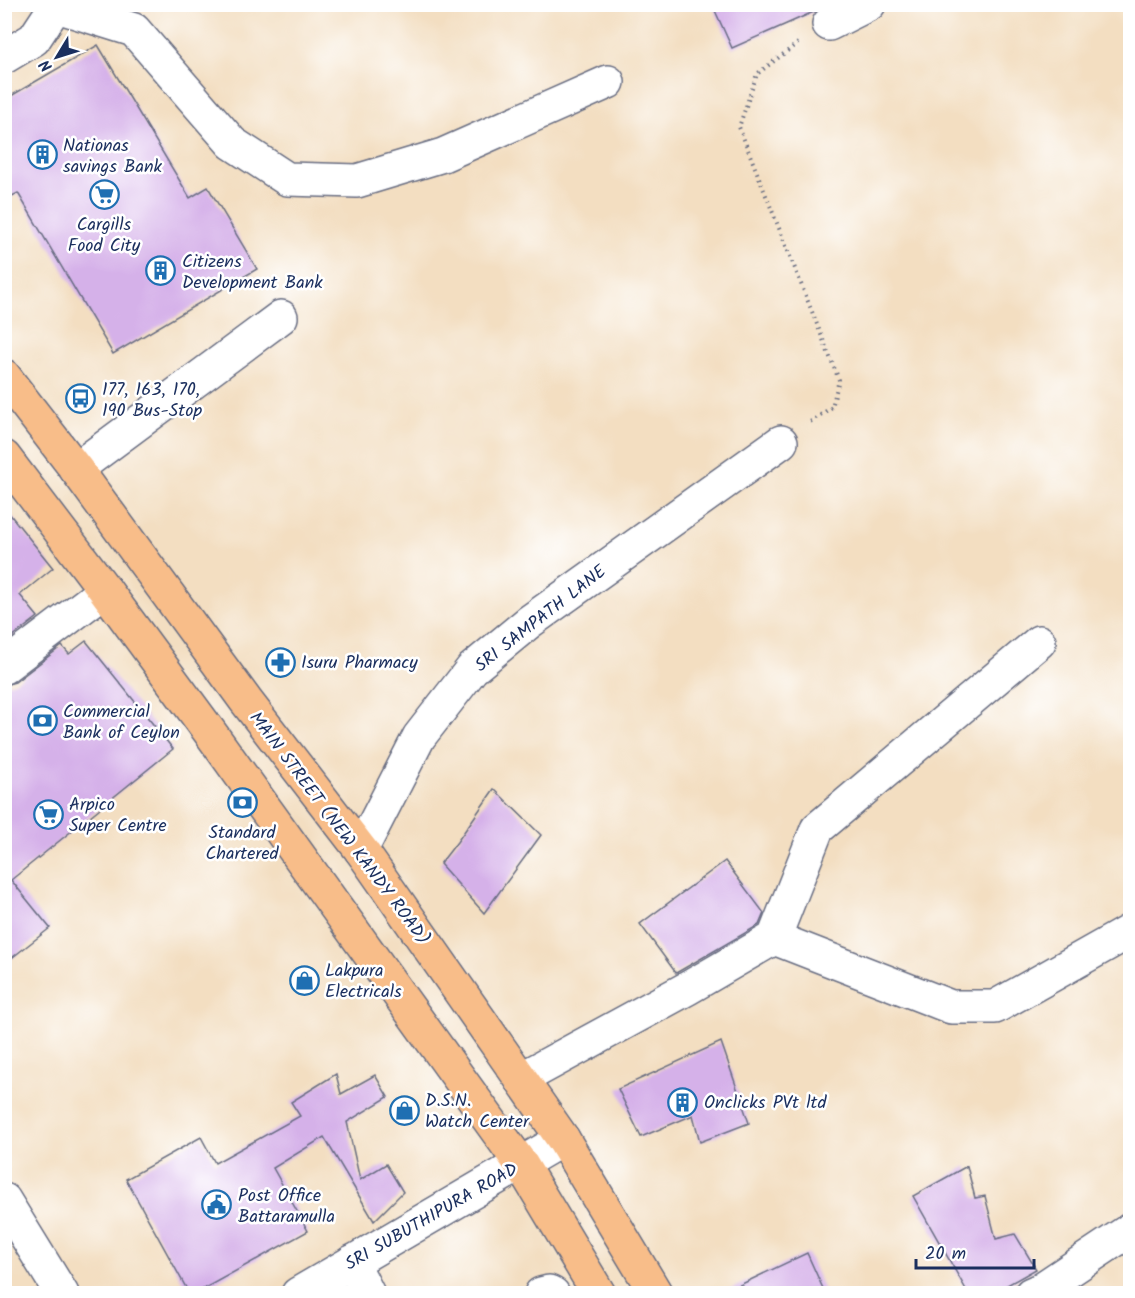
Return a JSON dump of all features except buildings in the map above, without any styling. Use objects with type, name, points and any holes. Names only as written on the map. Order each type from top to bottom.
[{"type":"main road","name":"MAIN STREET (NEW KANDY ROAD)","points":[[4,376],[76,469],[246,701],[361,850],[563,1139],[656,1293]]},
{"type":"main road","points":[[4,457],[209,731],[521,1164],[599,1293]]},
{"type":"street","points":[[829,24],[869,4]]},
{"type":"street","points":[[4,57],[34,39],[57,5],[134,30],[232,143],[287,179],[357,181],[421,162],[443,155],[608,82]]},
{"type":"street","points":[[76,469],[282,317]]},
{"type":"street","name":"SRI SAMPATH LANE","points":[[361,850],[419,737],[472,669],[529,622],[781,442]]},
{"type":"street","points":[[4,667],[105,590]]},
{"type":"street","points":[[521,1079],[688,988],[774,938],[817,829],[1039,642]]},
{"type":"street","points":[[774,938],[951,1007],[995,1007],[1131,931]]},
{"type":"street","name":"SRI SUBUTHIPURA ROAD","points":[[298,1293],[563,1139]]},
{"type":"street","points":[[4,1200],[63,1293]]},
{"type":"street","points":[[1032,1293],[1131,1230]]},
{"type":"street","points":[[351,1262],[368,1293]]},
{"type":"street","points":[[542,1293],[553,1293]]},
{"type":"path","points":[[781,442],[832,407],[839,380],[739,127],[757,74],[792,47],[829,24]]},
{"type":"place","name":"Nationas savings Bank","points":[[42,155]]},
{"type":"place","name":"Cargills Food City","points":[[104,195]]},
{"type":"place","name":"Citizens Development Bank","points":[[161,271]]},
{"type":"place","name":"177, 163, 170, 190 Bus-Stop","points":[[81,399]]},
{"type":"place","name":"Isuru Pharmacy","points":[[280,662]]},
{"type":"place","name":"Commercial Bank of Ceylon","points":[[42,721]]},
{"type":"place","name":"Standard Chartered","points":[[242,803]]},
{"type":"place","name":"Arpico Super Centre","points":[[48,814]]},
{"type":"place","name":"Lakpura Electricals","points":[[304,980]]},
{"type":"place","name":"Onclicks PVt ltd","points":[[683,1102]]},
{"type":"place","name":"D.S.N. Watch Center","points":[[404,1110]]},
{"type":"place","name":"Post Office Battaramulla","points":[[217,1205]]}]
